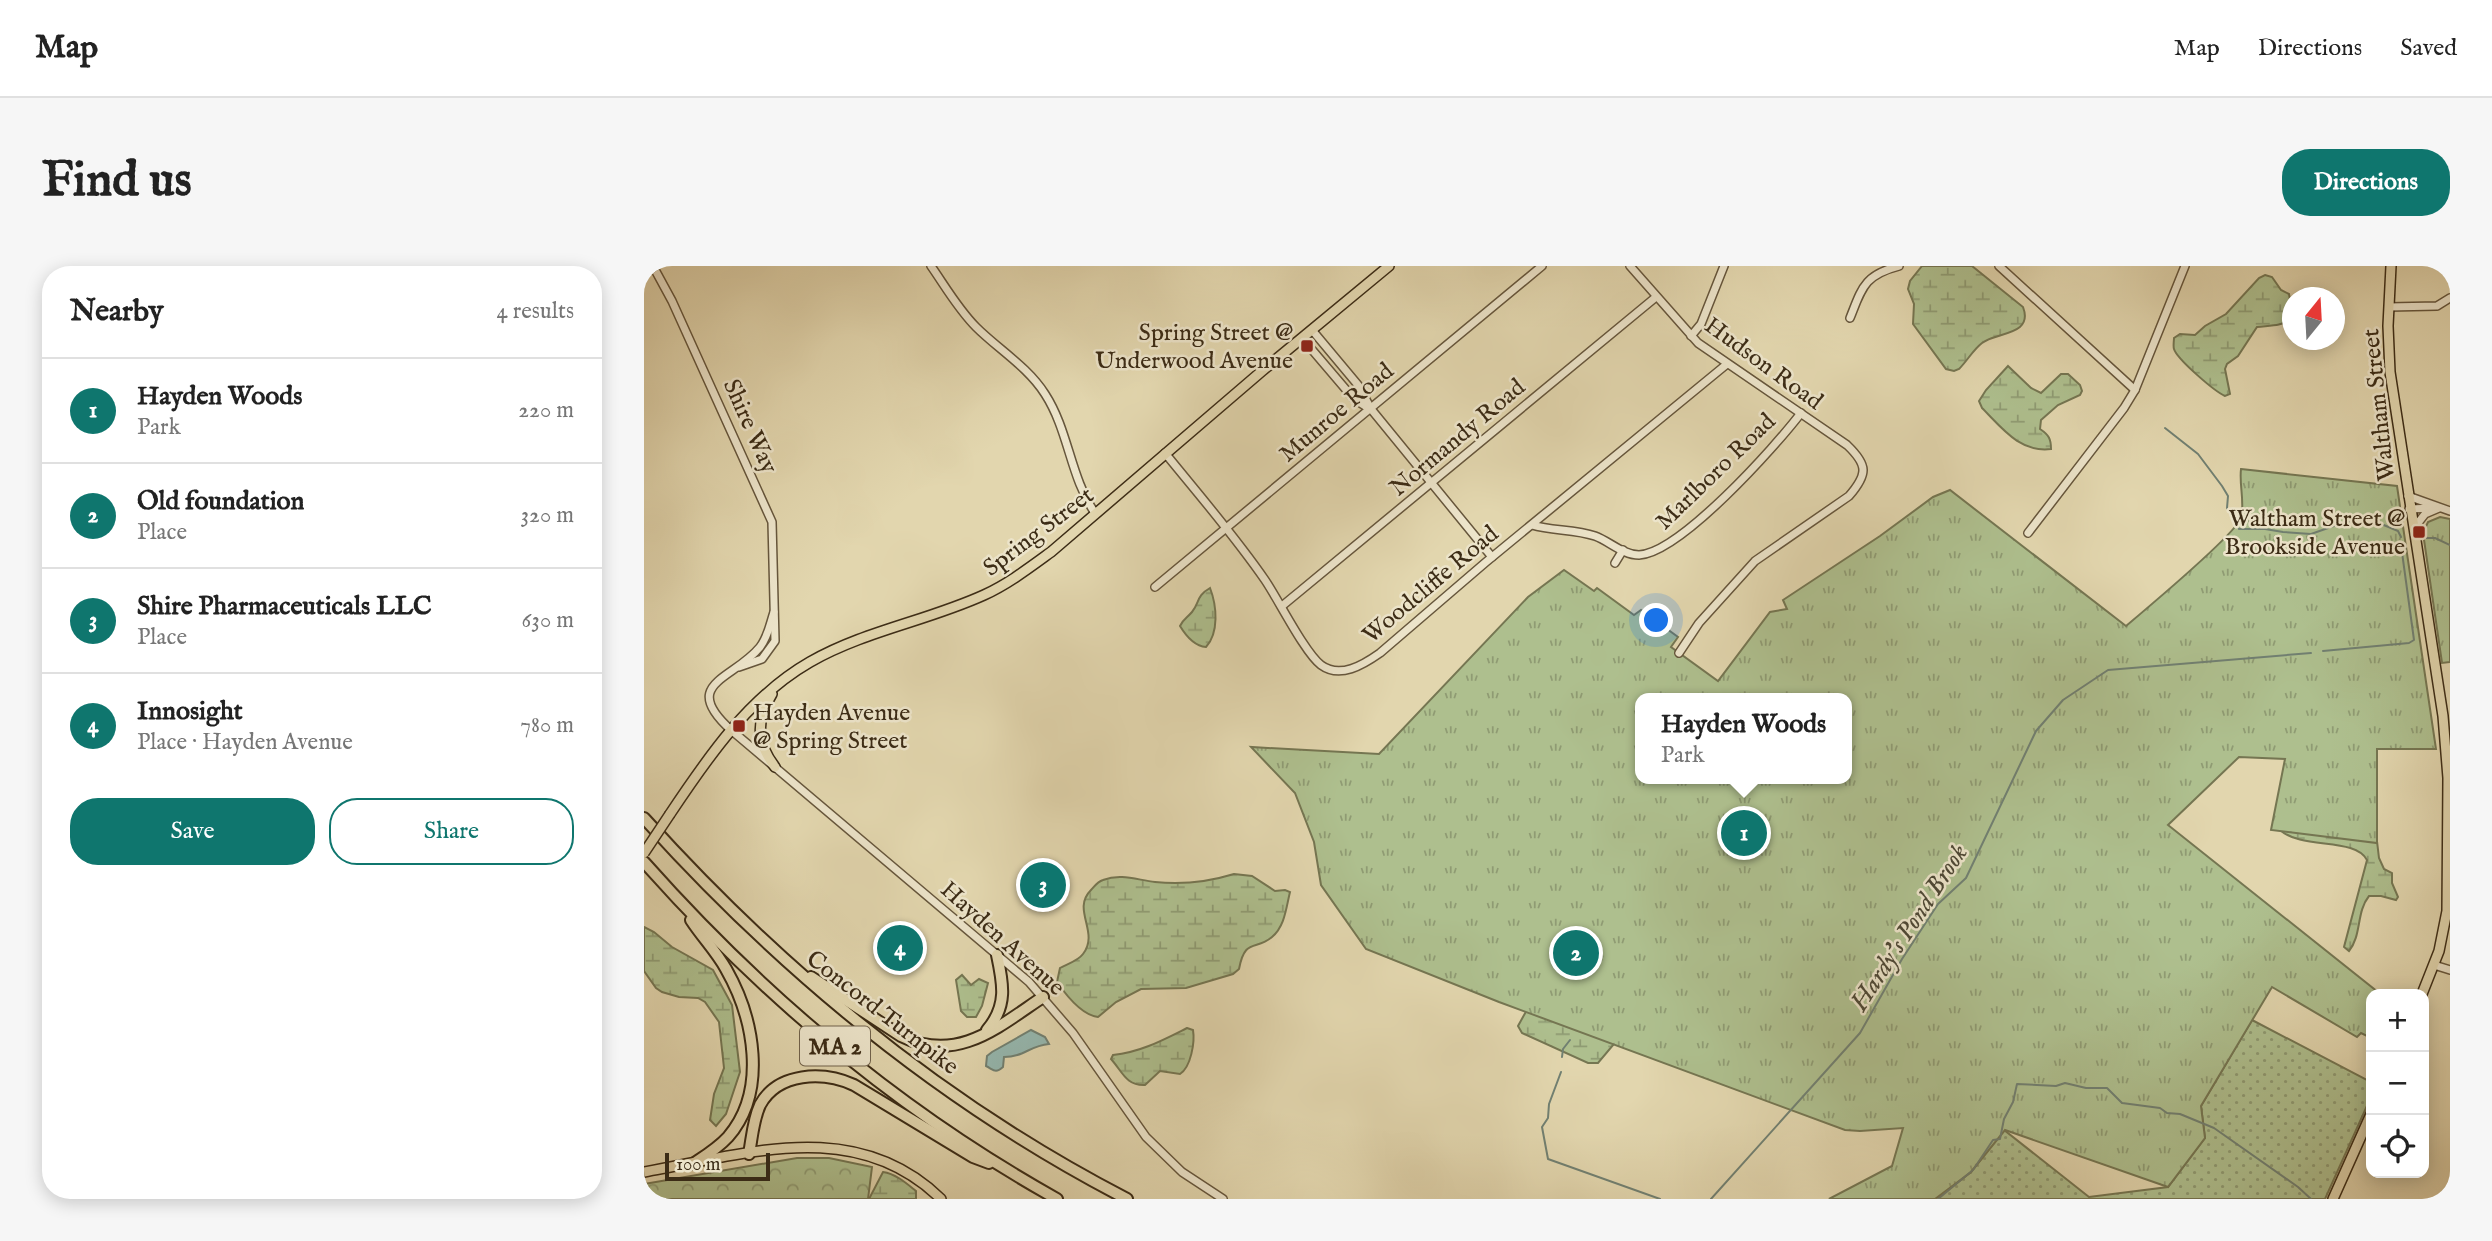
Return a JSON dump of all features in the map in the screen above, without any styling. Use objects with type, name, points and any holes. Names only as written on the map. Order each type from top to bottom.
[{"type":"highway","name":"Concord Turnpike","points":[[644,818],[709,888],[791,965],[881,1041],[963,1101],[1049,1156],[1126,1199]]},
{"type":"highway","name":"MA 2","points":[[644,862],[751,973],[828,1040],[909,1104],[1009,1171],[1057,1199]]},
{"type":"highway","points":[[679,900],[699,933],[720,958],[734,985],[747,1021],[752,1055],[750,1092],[739,1120],[721,1144],[693,1164]]},
{"type":"highway","points":[[983,1035],[996,1018],[1003,1000],[1003,982],[997,955]]},
{"type":"highway","points":[[791,965],[898,1034],[917,1043],[933,1046],[968,1042],[1043,997]]},
{"type":"highway","points":[[749,1154],[757,1114],[767,1095],[789,1081],[821,1076],[854,1085],[973,1157],[1009,1171]]},
{"type":"main road","name":"Spring Street","points":[[644,853],[702,766],[731,730],[779,684],[804,666],[840,647],[964,604],[998,589],[1051,552],[1389,266]]},
{"type":"main road","name":"Waltham Street","points":[[2391,266],[2389,367],[2443,716],[2448,778],[2447,911],[2439,951],[2425,989]]},
{"type":"main road","points":[[775,767],[764,749],[759,729],[764,708],[779,684]]},
{"type":"main road","points":[[2333,1199],[2371,1115]]},
{"type":"main road","points":[[644,1172],[812,1146],[854,1151],[896,1166],[941,1199]]},
{"type":"street","name":"Shire Way","points":[[653,266],[673,301],[770,514],[775,540],[774,612],[762,643],[739,667],[717,681],[709,698],[714,713],[731,730]]},
{"type":"street","points":[[931,266],[976,327],[1029,374],[1045,393],[1059,421],[1079,484],[1095,513]]},
{"type":"street","name":"Munroe Road","points":[[1155,587],[1542,266]]},
{"type":"street","name":"Hudson Road","points":[[1630,266],[1691,336],[1855,452],[1864,469],[1861,482],[1849,496],[1755,561],[1699,623],[1679,653]]},
{"type":"street","points":[[1691,336],[1701,324],[1724,266]]},
{"type":"street","points":[[1850,318],[1856,299],[1873,275],[1899,266]]},
{"type":"street","points":[[1999,266],[2135,390]]},
{"type":"street","points":[[2028,533],[2135,390],[2185,266]]},
{"type":"street","name":"Normandy Road","points":[[1282,606],[1656,297]]},
{"type":"street","points":[[2389,307],[2437,306],[2450,298]]},
{"type":"street","points":[[1312,330],[1358,385],[1371,409],[1492,557]]},
{"type":"street","points":[[1302,338],[1354,399],[1371,409]]},
{"type":"street","name":"Woodcliffe Road","points":[[1165,453],[1227,528],[1282,606],[1312,655],[1321,665],[1344,671],[1363,665],[1380,653],[1727,364]]},
{"type":"street","name":"Marlboro Road","points":[[1532,525],[1549,530],[1593,535],[1639,555],[1655,552],[1676,540],[1736,485],[1780,440],[1801,413]]},
{"type":"street","points":[[2407,496],[2445,509]]},
{"type":"street","points":[[2409,509],[2445,509]]},
{"type":"street","points":[[2413,532],[2423,516],[2445,509]]},
{"type":"street","points":[[1615,564],[1623,550]]},
{"type":"street","name":"Hayden Avenue","points":[[731,730],[1043,997],[1077,1039],[1146,1137],[1182,1172],[1223,1199]]},
{"type":"street","points":[[2434,965],[2450,970]]},
{"type":"green space","points":[[1922,266],[1972,266],[2023,307],[2023,323],[2012,332],[1982,343],[1959,369],[1946,369],[1913,324],[1914,304],[1908,289],[1910,281]]},
{"type":"green space","points":[[2265,275],[2272,277],[2282,290],[2282,324],[2257,327],[2238,356],[2227,364],[2225,369],[2230,394],[2225,396],[2205,382],[2182,360],[2174,349],[2174,338],[2180,334],[2195,335],[2226,314],[2259,278]]},
{"type":"green space","points":[[2008,366],[2031,388],[2041,393],[2061,374],[2068,374],[2080,385],[2080,395],[2058,405],[2041,420],[2040,429],[2049,438],[2051,449],[2030,447],[2012,438],[1982,408],[1979,401]]},
{"type":"green space","points":[[2241,469],[2397,486],[2436,749],[2377,749],[2377,843],[2271,830],[2285,759],[2239,757],[2168,825],[2374,989],[2366,989],[2366,1036],[2361,1033],[2357,1037],[2272,987],[2201,1106],[2205,1138],[2168,1187],[2005,1130],[1971,1172],[1935,1199],[1829,1199],[1892,1166],[1903,1128],[1845,1130],[1499,1002],[1366,949],[1321,885],[1314,842],[1295,793],[1251,747],[1379,754],[1528,597],[1564,570],[1594,591],[1597,588],[1634,615],[1641,610],[1678,637],[1671,647],[1718,681],[1770,612],[1787,609],[1783,600],[1880,536],[1933,497],[1950,490],[2126,626],[2223,539],[2235,527],[2242,512]]},
{"type":"green space","points":[[2440,517],[2450,519],[2450,662],[2442,663],[2423,533],[2428,522]]},
{"type":"green space","points":[[1210,588],[1216,619],[1213,634],[1206,647],[1191,640],[1180,626],[1202,594]]},
{"type":"green space","points":[[2374,816],[2379,858],[2384,869],[2392,873],[2392,883],[2398,897],[2396,900],[2369,896],[2362,909],[2356,938],[2349,951],[2344,947],[2367,860],[2351,848],[2301,840],[2280,830]]},
{"type":"green space","points":[[1234,874],[1252,876],[1275,891],[1290,892],[1280,928],[1266,941],[1244,952],[1239,969],[1233,974],[1186,988],[1141,989],[1116,1002],[1098,1017],[1080,1008],[1057,982],[1060,968],[1078,959],[1087,946],[1089,938],[1084,905],[1091,890],[1099,882],[1123,877],[1185,883]]},
{"type":"green space","points":[[644,927],[672,947],[713,970],[732,1005],[740,1072],[726,1114],[716,1126],[710,1120],[714,1094],[724,1068],[719,1022],[705,1002],[698,998],[679,997],[656,988],[644,971]]},
{"type":"green space","points":[[962,975],[971,985],[979,979],[988,983],[976,1017],[967,1017],[961,1011],[956,980]]},
{"type":"green space","points":[[1540,986],[1619,1038],[1598,1063],[1588,1063],[1522,1033],[1518,1026]]},
{"type":"green space","points":[[2252,1020],[2366,1079],[2366,1108],[2325,1199],[1936,1199],[1971,1172],[2004,1130],[2089,1197],[2168,1187],[2205,1138],[2201,1106]]},
{"type":"green space","points":[[1187,1028],[1193,1030],[1193,1047],[1187,1066],[1180,1074],[1160,1071],[1145,1085],[1139,1085],[1125,1077],[1111,1059],[1113,1055],[1142,1048]]},
{"type":"green space","points":[[797,1158],[829,1158],[872,1167],[868,1199],[644,1199],[644,1184]]},
{"type":"green space","points":[[883,1172],[897,1177],[916,1191],[916,1199],[869,1199]]},
{"type":"water","points":[[1031,1030],[1045,1037],[1049,1044],[1004,1057],[1003,1067],[998,1070],[994,1071],[986,1066],[987,1056],[992,1052]]},
{"type":"waterway","points":[[2165,428],[2198,454],[2222,486],[2228,496],[2227,508],[2239,529],[2311,534],[2348,521],[2379,523],[2398,531],[2401,537]]},
{"type":"waterway","points":[[2425,538],[2435,538],[2450,545]]},
{"type":"waterway","points":[[2323,651],[2409,643],[2414,640],[2401,545]]},
{"type":"waterway","name":"Hardy's Pond Brook","points":[[1711,1199],[1860,1033],[1902,959],[1938,904],[1966,878],[2036,731],[2063,700],[2108,670],[2311,653]]},
{"type":"waterway","points":[[1562,1057],[1563,1049],[1570,1040]]},
{"type":"waterway","points":[[1561,1072],[1549,1104],[1548,1118],[1542,1127],[1548,1159],[1660,1199]]},
{"type":"waterway","points":[[1938,1199],[1973,1170],[1993,1140],[2000,1139],[2017,1084],[2056,1086],[2065,1083],[2086,1088],[2107,1088],[2122,1103],[2160,1108],[2167,1113],[2180,1114],[2214,1128],[2311,1199]]},
{"type":"place","name":"Spring Street @ Underwood Avenue","points":[[1307,346]]},
{"type":"place","name":"Waltham Street @ Brookside Avenue","points":[[2419,532]]},
{"type":"place","name":"Hayden Avenue @ Spring Street","points":[[739,726]]},
{"type":"place","name":"Hayden Woods","points":[[1744,833]]},
{"type":"place","name":"Shire Pharmaceuticals LLC","points":[[1043,885]]},
{"type":"place","name":"Innosight","points":[[900,948]]},
{"type":"place","name":"Old foundation","points":[[1576,953]]}]
